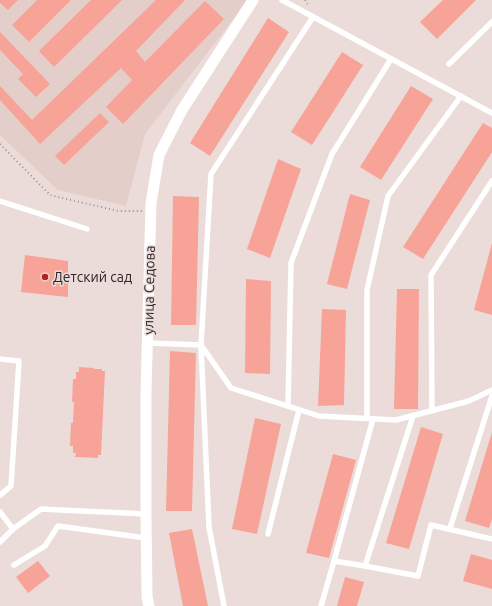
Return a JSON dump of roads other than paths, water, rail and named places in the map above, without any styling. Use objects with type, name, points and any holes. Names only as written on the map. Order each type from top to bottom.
[{"type":"street","name":"улица Седова","points":[[149,606],[147,597],[146,514],[151,203],[159,155],[182,110],[252,0]]},
{"type":"lane","points":[[282,0],[492,113]]},
{"type":"lane","points":[[224,606],[209,527],[201,345],[211,174],[313,17]]},
{"type":"lane","points":[[449,64],[492,22]]},
{"type":"lane","points":[[288,406],[290,263],[332,154],[391,58]]},
{"type":"lane","points":[[367,418],[367,290],[388,196],[461,96]]},
{"type":"lane","points":[[432,411],[431,275],[492,181]]},
{"type":"lane","points":[[0,201],[87,229]]},
{"type":"lane","points":[[148,343],[201,345]]},
{"type":"lane","points":[[201,345],[231,388],[319,416],[396,420],[469,401],[492,390]]},
{"type":"lane","points":[[0,359],[19,361],[11,486],[0,495]]},
{"type":"lane","points":[[450,528],[492,396]]},
{"type":"lane","points":[[268,534],[299,410]]},
{"type":"lane","points":[[365,566],[413,416]]},
{"type":"lane","points":[[321,606],[373,419]]},
{"type":"lane","points":[[0,542],[13,529],[41,509],[146,514]]},
{"type":"lane","points":[[0,513],[13,529]]},
{"type":"lane","points":[[334,561],[418,576],[431,524],[492,539]]},
{"type":"lane","points":[[14,565],[45,546],[58,526],[146,538]]},
{"type":"place","name":"Детский сад","points":[[45,277]]}]
